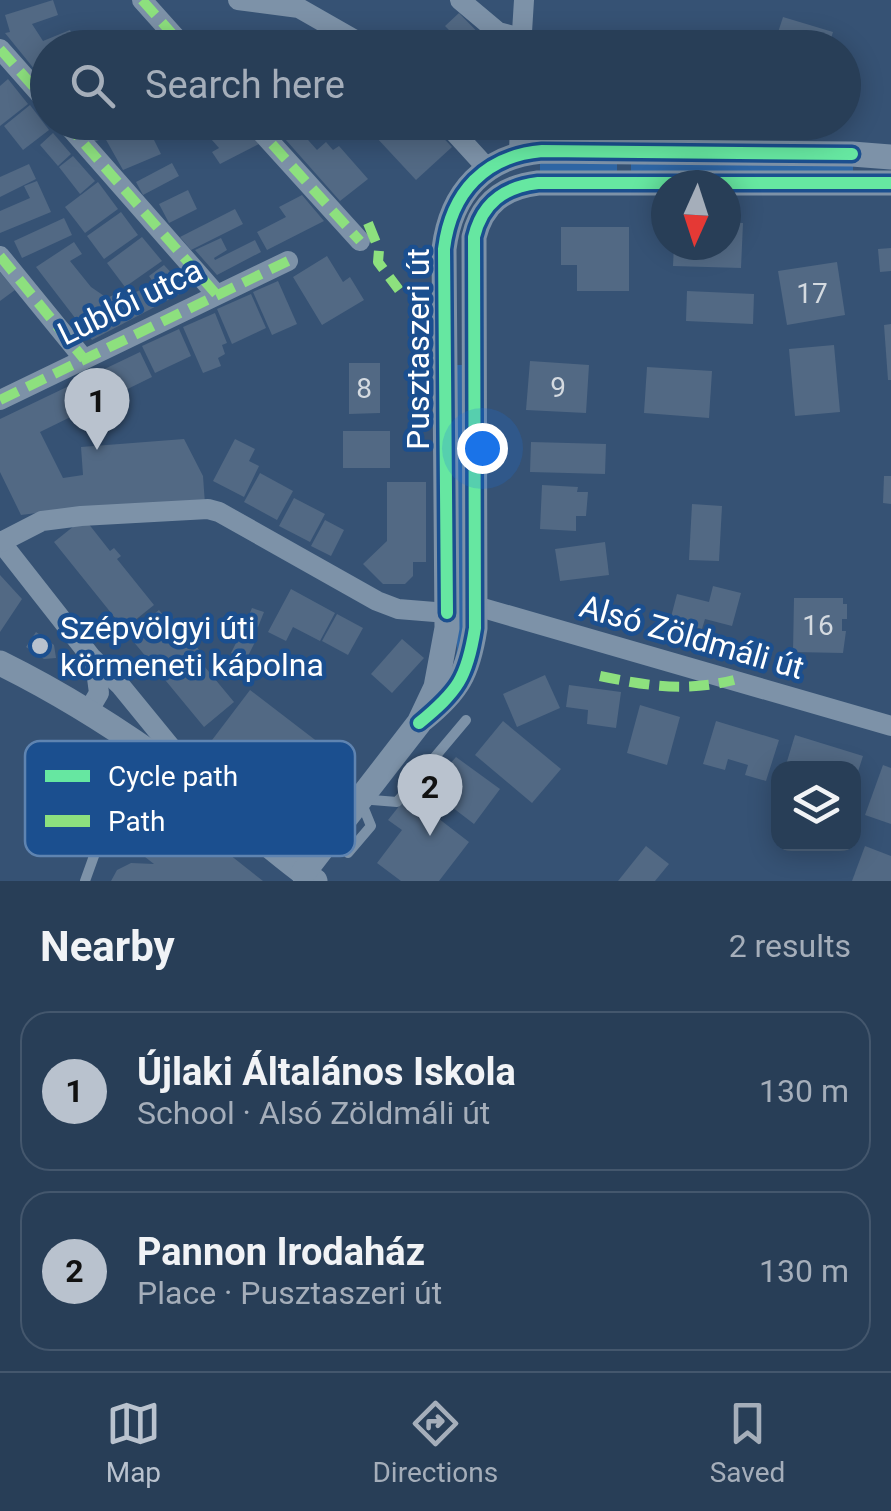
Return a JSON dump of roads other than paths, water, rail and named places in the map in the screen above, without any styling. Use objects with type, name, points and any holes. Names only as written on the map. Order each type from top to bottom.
[{"type":"street","points":[[142,0],[169,30]]},
{"type":"street","points":[[238,0],[299,8],[338,30]]},
{"type":"street","points":[[460,0],[496,30]]},
{"type":"street","points":[[522,30],[524,0]]},
{"type":"street","points":[[0,49],[30,83]]},
{"type":"street","points":[[81,140],[216,294]]},
{"type":"street","points":[[268,140],[360,241]]},
{"type":"street","points":[[461,140],[487,168],[520,185],[891,184]]},
{"type":"street","points":[[519,140],[520,185]]},
{"type":"street","name":"Pusztaszeri út","points":[[355,806],[419,722],[436,687],[447,628],[446,233],[460,201],[487,168],[519,153],[814,153],[891,157]]},
{"type":"street","name":"Pusztaszeri út","points":[[419,722],[453,695],[470,659],[476,606],[474,237],[478,220],[502,194],[520,185]]},
{"type":"street","points":[[0,256],[84,359]]},
{"type":"street","name":"Lublói utca","points":[[0,400],[288,262]]},
{"type":"street","name":"Pusztaszeri út","points":[[445,359],[473,358]]},
{"type":"street","points":[[165,741],[0,542],[42,521],[208,509],[376,601],[398,609],[447,613]]},
{"type":"street","name":"Alsó Zöldmáli út","points":[[476,606],[891,726]]},
{"type":"street","points":[[89,710],[100,685],[95,660]]},
{"type":"street","points":[[0,664],[89,710],[132,741]]},
{"type":"street","points":[[279,856],[305,878]]},
{"type":"street","name":"Pusztaszeri út","points":[[305,878],[320,856]]},
{"type":"lane","points":[[355,845],[371,826],[360,799],[397,802],[466,720]]},
{"type":"lane","points":[[85,881],[94,856]]},
{"type":"place","name":"Újlaki Általános Iskola","points":[[97,450]]},
{"type":"place","name":"Szépvölgyi úti körmeneti kápolna","points":[[40,646]]},
{"type":"place","name":"Pannon Irodaház","points":[[430,836]]}]
